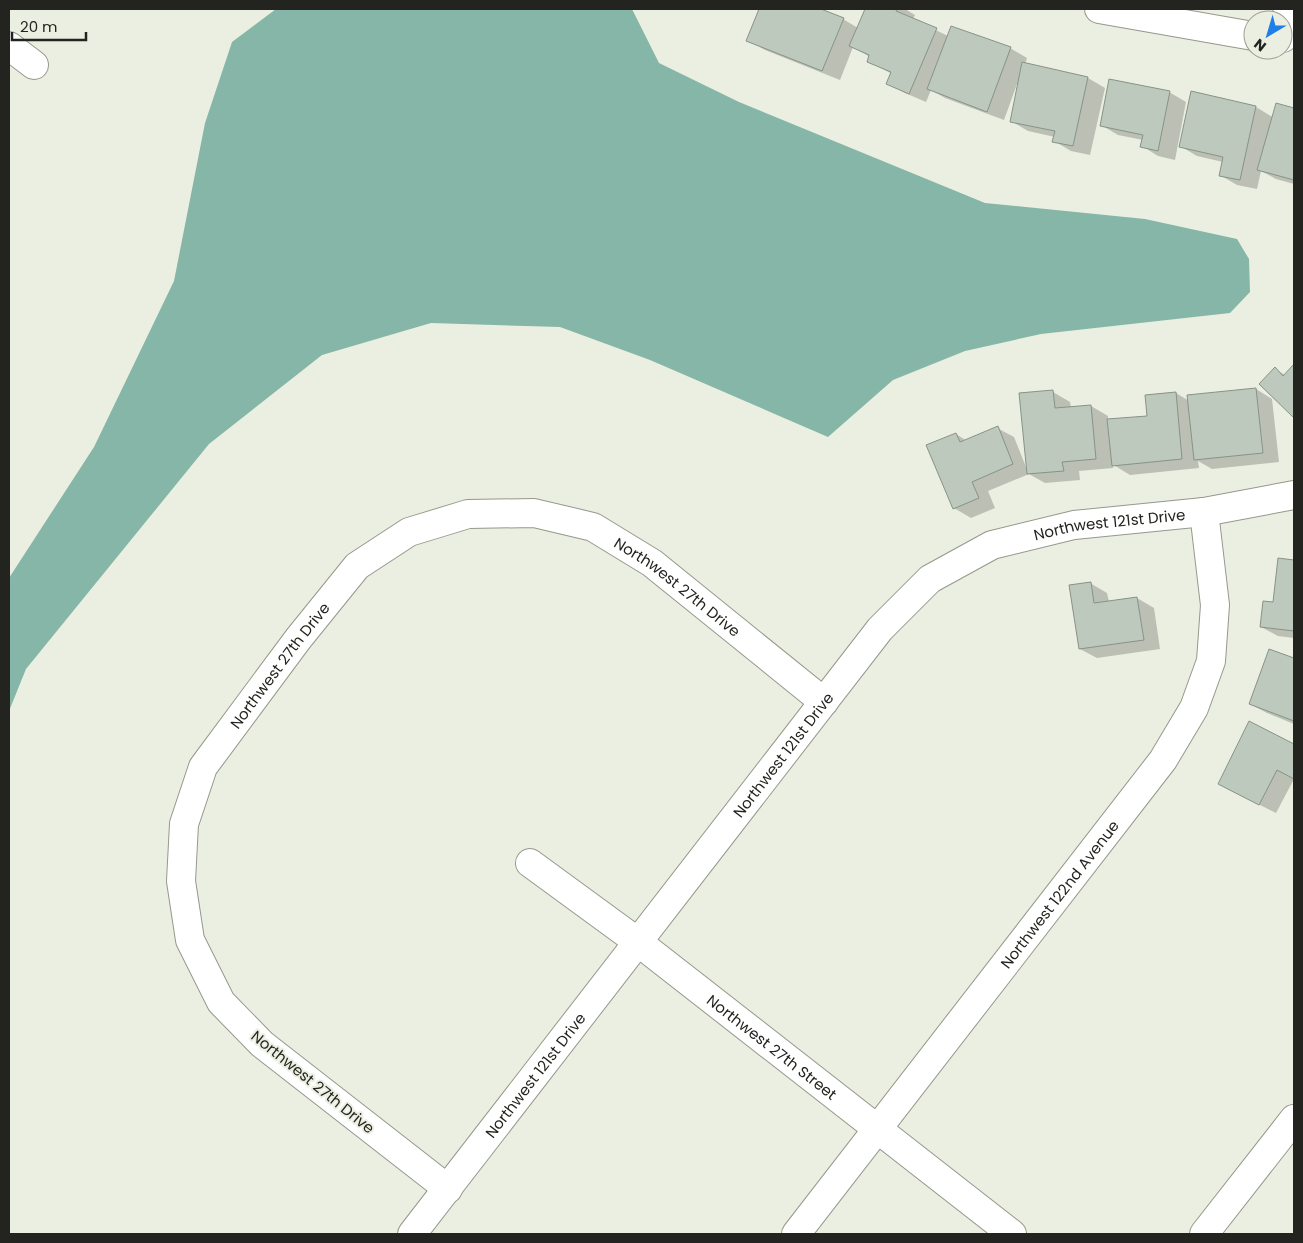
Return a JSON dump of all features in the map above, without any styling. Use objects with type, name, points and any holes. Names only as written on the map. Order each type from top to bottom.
[{"type":"street","points":[[1099,9],[1243,34]]},
{"type":"street","points":[[9,46],[34,65]]},
{"type":"street","name":"Northwest 121st Drive","points":[[412,1234],[880,629],[930,578],[992,545],[1074,525],[1204,512],[1294,495]]},
{"type":"street","name":"Northwest 122nd Avenue","points":[[796,1234],[1163,760],[1194,708],[1211,661],[1214,605],[1204,512]]},
{"type":"street","name":"Northwest 27th Drive","points":[[448,1189],[262,1044],[222,1002],[190,940],[182,881],[184,824],[203,767],[298,639],[357,566],[409,532],[468,514],[534,513],[593,527],[652,563],[824,702]]},
{"type":"street","name":"Northwest 27th Street","points":[[530,863],[638,942],[1012,1234]]},
{"type":"street","points":[[1204,1234],[1294,1119]]},
{"type":"water","points":[[276,9],[632,9],[659,63],[739,102],[985,203],[1145,219],[1237,239],[1249,259],[1250,292],[1230,313],[1041,334],[965,351],[893,380],[828,437],[650,360],[560,327],[431,323],[322,355],[209,444],[26,669],[9,711],[9,578],[94,447],[174,281],[205,123],[232,42]]},
{"type":"building","points":[[759,9],[821,9],[844,18],[822,71],[746,41]]},
{"type":"building","points":[[865,9],[897,9],[896,11],[937,28],[909,94],[886,84],[891,72],[867,62],[869,55],[849,46]]},
{"type":"building","points":[[951,26],[1011,47],[987,112],[927,89]]},
{"type":"building","points":[[1022,62],[1088,77],[1073,146],[1052,142],[1055,131],[1010,122]]},
{"type":"building","points":[[1109,79],[1170,91],[1158,151],[1140,147],[1143,135],[1100,126]]},
{"type":"building","points":[[1191,91],[1256,106],[1240,180],[1219,176],[1223,157],[1179,147]]},
{"type":"building","points":[[1276,103],[1294,108],[1294,180],[1257,170]]},
{"type":"building","points":[[1294,364],[1294,418],[1259,384],[1275,367],[1283,376]]},
{"type":"building","points":[[1256,388],[1263,453],[1194,460],[1187,395]]},
{"type":"building","points":[[1053,390],[1055,408],[1091,405],[1096,459],[1062,462],[1064,471],[1027,474],[1019,393]]},
{"type":"building","points":[[1176,392],[1182,459],[1112,466],[1107,419],[1147,416],[1145,395]]},
{"type":"building","points":[[998,426],[1013,464],[972,482],[979,498],[953,509],[926,445],[956,433],[960,442]]},
{"type":"building","points":[[1278,558],[1294,560],[1294,631],[1260,627],[1263,601],[1273,602]]},
{"type":"building","points":[[1091,582],[1094,603],[1137,597],[1144,640],[1079,649],[1069,585]]},
{"type":"building","points":[[1269,649],[1294,658],[1294,721],[1249,704]]},
{"type":"building","points":[[1249,721],[1294,744],[1294,779],[1277,770],[1259,805],[1218,784]]}]
